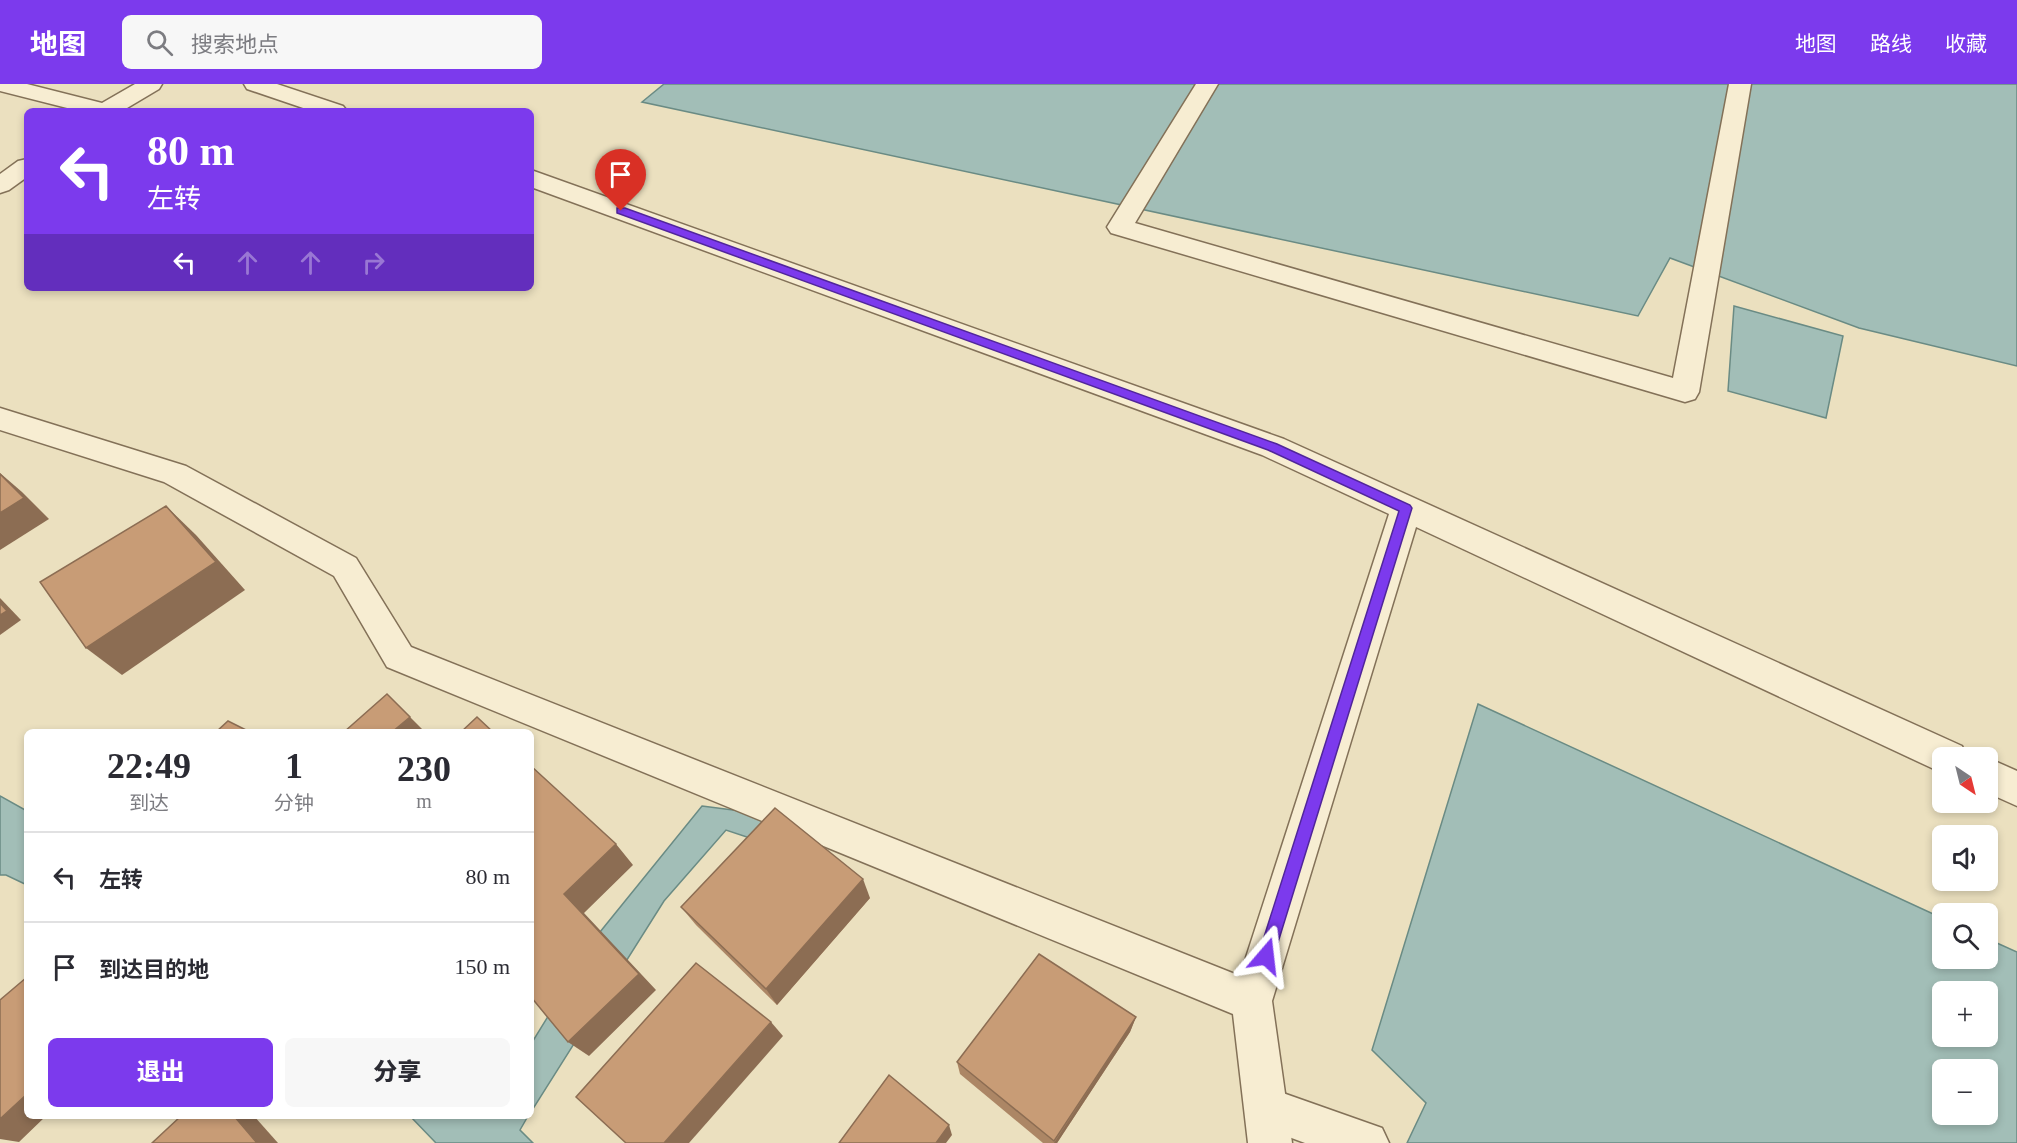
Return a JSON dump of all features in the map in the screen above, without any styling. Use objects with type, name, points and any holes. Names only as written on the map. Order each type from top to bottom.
[{"type":"street","points":[[0,84],[94,108]]},
{"type":"street","points":[[111,108],[151,84]]},
{"type":"street","points":[[255,84],[326,108]]},
{"type":"street","points":[[1208,84],[1120,227],[1685,392],[1740,84]]},
{"type":"street","points":[[0,185],[24,168]]},
{"type":"street","points":[[534,179],[1273,447],[1932,750]]},
{"type":"street","points":[[0,419],[176,474],[345,567],[399,657],[1252,1001]]},
{"type":"street","points":[[1367,1143],[1262,1131],[1252,1001],[1406,508]]},
{"type":"street","points":[[1998,780],[2017,789]]},
{"type":"water","points":[[664,84],[2017,84],[2017,366],[1859,328],[1670,258],[1638,316],[642,102]]},
{"type":"water","points":[[1734,306],[1843,336],[1826,418],[1728,391]]},
{"type":"water","points":[[1478,704],[1932,913],[1932,969],[1998,969],[1998,943],[2017,952],[2017,1143],[1407,1143],[1426,1103],[1372,1050]]},
{"type":"water","points":[[0,796],[24,809],[24,884],[6,875],[0,875]]},
{"type":"water","points":[[702,806],[771,815],[759,841],[726,830],[664,901],[534,1107],[534,1039],[600,932]]},
{"type":"water","points":[[413,1119],[526,1119],[520,1130],[533,1143],[436,1143]]},
{"type":"building","points":[[0,474],[24,498],[0,513]]},
{"type":"building","points":[[166,506],[216,562],[86,648],[40,582]]},
{"type":"building","points":[[0,603],[7,611],[0,615]]},
{"type":"building","points":[[387,694],[410,717],[396,729],[347,729]]},
{"type":"building","points":[[477,717],[490,729],[464,729]]},
{"type":"building","points":[[228,721],[244,729],[219,729]]},
{"type":"building","points":[[534,769],[616,844],[564,894],[639,974],[568,1042],[534,1001]]},
{"type":"building","points":[[775,808],[863,879],[766,989],[681,907]]},
{"type":"building","points":[[1039,954],[1136,1017],[1054,1141],[957,1062]]},
{"type":"building","points":[[696,963],[771,1022],[664,1143],[626,1143],[576,1097]]},
{"type":"building","points":[[24,980],[24,1097],[0,1119],[0,1000]]},
{"type":"building","points":[[889,1075],[949,1125],[936,1143],[839,1143]]},
{"type":"building","points":[[178,1119],[237,1119],[257,1143],[152,1143]]},
{"type":"route","points":[[621,211],[1273,447],[1406,508],[1266,956]]}]
